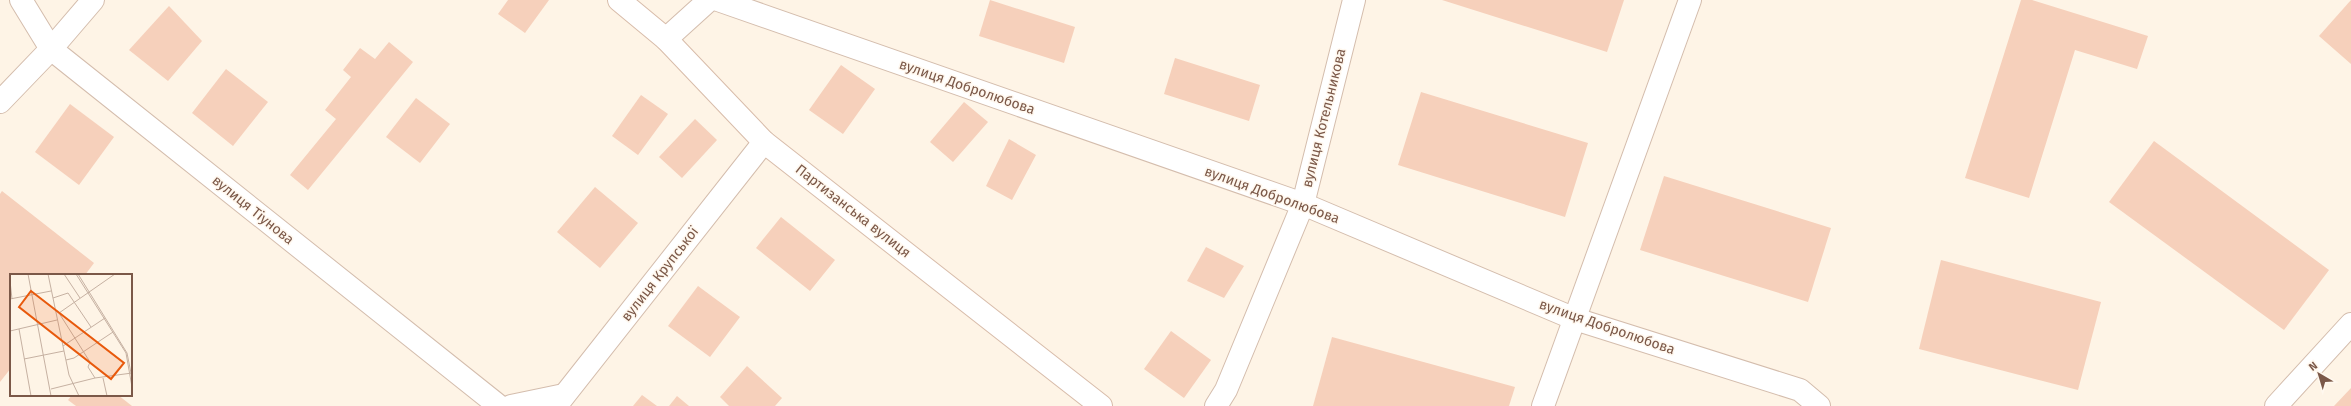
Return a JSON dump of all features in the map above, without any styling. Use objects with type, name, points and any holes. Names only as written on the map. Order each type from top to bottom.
[{"type":"street","name":"вулиця Тіунова","points":[[21,0],[51,48],[498,406]]},
{"type":"street","points":[[0,102],[51,48],[93,0]]},
{"type":"street","name":"Партизанська вулиця","points":[[619,0],[666,39],[764,142],[1101,406]]},
{"type":"street","points":[[666,39],[708,0]]},
{"type":"street","name":"вулиця Добролюбова","points":[[718,0],[1303,204],[1575,319],[1800,390],[1819,406]]},
{"type":"street","name":"вулиця Котельникова","points":[[1221,398],[1303,204],[1354,0]]},
{"type":"street","points":[[1543,406],[1690,0]]},
{"type":"street","name":"вулиця Крупської","points":[[560,401],[764,142]]},
{"type":"street","points":[[2276,406],[2351,324]]},
{"type":"street","points":[[511,406],[560,401]]},
{"type":"building","points":[[508,0],[549,0],[525,33],[498,14]]},
{"type":"building","points":[[990,0],[1075,27],[1064,63],[979,36]]},
{"type":"building","points":[[1442,0],[1624,0],[1607,52]]},
{"type":"building","points":[[2021,0],[2032,0],[2148,36],[2137,69],[2075,50],[2029,198],[1965,178]]},
{"type":"building","points":[[2351,0],[2351,64],[2319,36]]},
{"type":"building","points":[[169,6],[202,41],[168,81],[129,50]]},
{"type":"building","points":[[389,42],[413,62],[308,190],[290,175],[336,119],[325,110],[351,77],[343,70],[360,48],[375,59]]},
{"type":"building","points":[[1175,58],[1260,85],[1249,121],[1164,94]]},
{"type":"building","points":[[841,65],[875,89],[843,134],[809,110]]},
{"type":"building","points":[[226,69],[268,102],[233,146],[192,113]]},
{"type":"building","points":[[1421,92],[1588,143],[1565,217],[1398,165]]},
{"type":"building","points":[[641,95],[668,114],[638,155],[612,136]]},
{"type":"building","points":[[416,98],[450,124],[420,163],[386,137]]},
{"type":"building","points":[[964,102],[988,122],[953,162],[930,142]]},
{"type":"building","points":[[70,104],[114,137],[79,185],[35,152]]},
{"type":"building","points":[[695,119],[717,140],[682,178],[659,157]]},
{"type":"building","points":[[1009,139],[1036,155],[1012,200],[986,186]]},
{"type":"building","points":[[2154,141],[2329,270],[2284,330],[2109,202]]},
{"type":"building","points":[[1664,176],[1831,228],[1808,302],[1640,250]]},
{"type":"building","points":[[595,187],[638,223],[600,268],[557,232]]},
{"type":"building","points":[[2,191],[94,263],[86,274],[10,274],[10,369],[0,382],[0,194]]},
{"type":"building","points":[[781,217],[835,260],[810,291],[756,248]]},
{"type":"building","points":[[1206,247],[1244,266],[1224,298],[1187,281]]},
{"type":"building","points":[[1941,260],[2101,302],[2078,390],[1919,349]]},
{"type":"building","points":[[698,286],[740,317],[710,357],[668,326]]},
{"type":"building","points":[[1171,331],[1211,360],[1184,398],[1144,369]]},
{"type":"building","points":[[1332,337],[1515,387],[1509,406],[1313,406]]},
{"type":"building","points":[[747,366],[782,398],[775,406],[729,406],[720,397]]},
{"type":"building","points":[[2351,388],[2351,406],[2334,406]]},
{"type":"building","points":[[642,395],[657,406],[633,406]]},
{"type":"building","points":[[71,396],[119,396],[132,406],[76,406],[68,400]]},
{"type":"building","points":[[677,396],[689,406],[669,406]]}]
